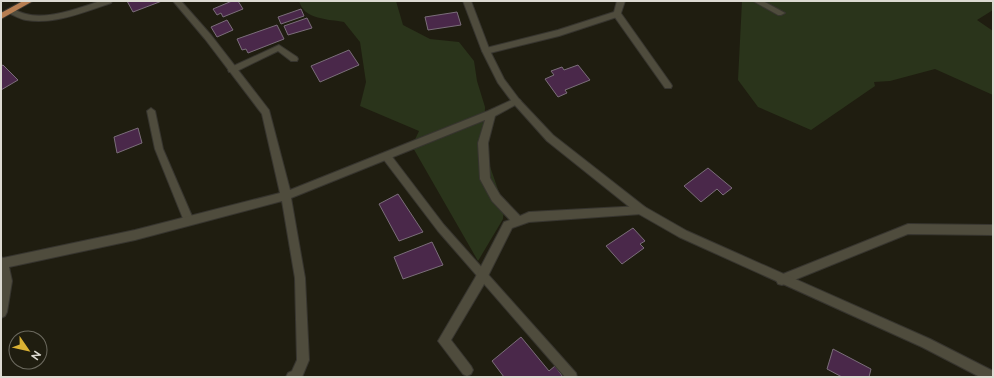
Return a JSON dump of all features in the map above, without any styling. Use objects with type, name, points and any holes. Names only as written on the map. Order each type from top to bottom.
[{"type":"main road","points":[[1,16],[29,1]]},
{"type":"street","points":[[11,11],[26,17],[39,17],[79,11],[108,1]]},
{"type":"street","points":[[177,1],[208,37],[266,113],[286,196],[300,278],[303,360],[296,376],[292,377]]},
{"type":"street","points":[[467,1],[486,51],[501,81],[516,101],[550,138],[641,210],[683,234],[782,280],[926,343],[993,377]]},
{"type":"street","points":[[486,51],[559,33],[617,14],[621,1]]},
{"type":"street","points":[[1,312],[6,281],[2,262],[135,235],[286,196],[491,114],[516,101]]},
{"type":"street","points":[[491,114],[483,143],[485,179],[496,198],[518,221]]},
{"type":"street","points":[[467,370],[444,341],[482,276],[508,225],[529,217],[641,210]]},
{"type":"street","points":[[782,280],[908,229],[993,230]]},
{"type":"lane","points":[[757,1],[781,12]]},
{"type":"lane","points":[[617,14],[668,86]]},
{"type":"lane","points":[[232,70],[279,48],[294,59]]},
{"type":"lane","points":[[150,111],[159,149],[189,221]]},
{"type":"lane","points":[[387,156],[442,228],[482,276],[572,377]]},
{"type":"green space","points":[[299,1],[396,1],[403,25],[430,39],[459,42],[474,61],[477,81],[485,107],[484,149],[504,207],[503,219],[478,261],[412,146],[419,131],[360,106],[366,82],[360,42],[344,22],[318,18],[311,15],[306,12]]},
{"type":"green space","points":[[742,1],[757,1],[766,6],[768,1],[993,1],[993,10],[977,20],[993,31],[993,95],[935,69],[890,81],[874,82],[875,86],[811,130],[758,107],[738,80]]},
{"type":"building","points":[[127,1],[162,1],[133,12]]},
{"type":"building","points":[[232,1],[238,1],[243,9],[223,17],[221,13],[217,15],[213,9]]},
{"type":"building","points":[[301,9],[304,16],[281,24],[278,17]]},
{"type":"building","points":[[457,12],[461,25],[428,30],[425,17]]},
{"type":"building","points":[[307,18],[312,28],[288,35],[284,26]]},
{"type":"building","points":[[227,20],[233,30],[217,37],[211,27]]},
{"type":"building","points":[[277,25],[284,39],[248,53],[246,49],[242,50],[237,39]]},
{"type":"building","points":[[349,50],[359,65],[320,82],[311,66]]},
{"type":"building","points":[[3,65],[18,80],[1,90],[1,66]]},
{"type":"building","points":[[578,65],[590,80],[565,90],[567,93],[558,97],[545,79],[554,75],[551,71],[562,67],[564,70]]},
{"type":"building","points":[[138,128],[142,143],[117,153],[114,137]]},
{"type":"building","points":[[708,168],[732,188],[723,195],[717,189],[701,202],[684,186]]},
{"type":"building","points":[[398,194],[423,232],[399,241],[379,204]]},
{"type":"building","points":[[633,228],[645,241],[640,244],[644,248],[622,264],[606,246]]},
{"type":"building","points":[[432,242],[443,265],[403,279],[394,257]]},
{"type":"building","points":[[521,337],[549,371],[555,366],[563,377],[504,377],[492,361]]},
{"type":"building","points":[[833,349],[871,369],[869,377],[842,377],[827,369]]}]
